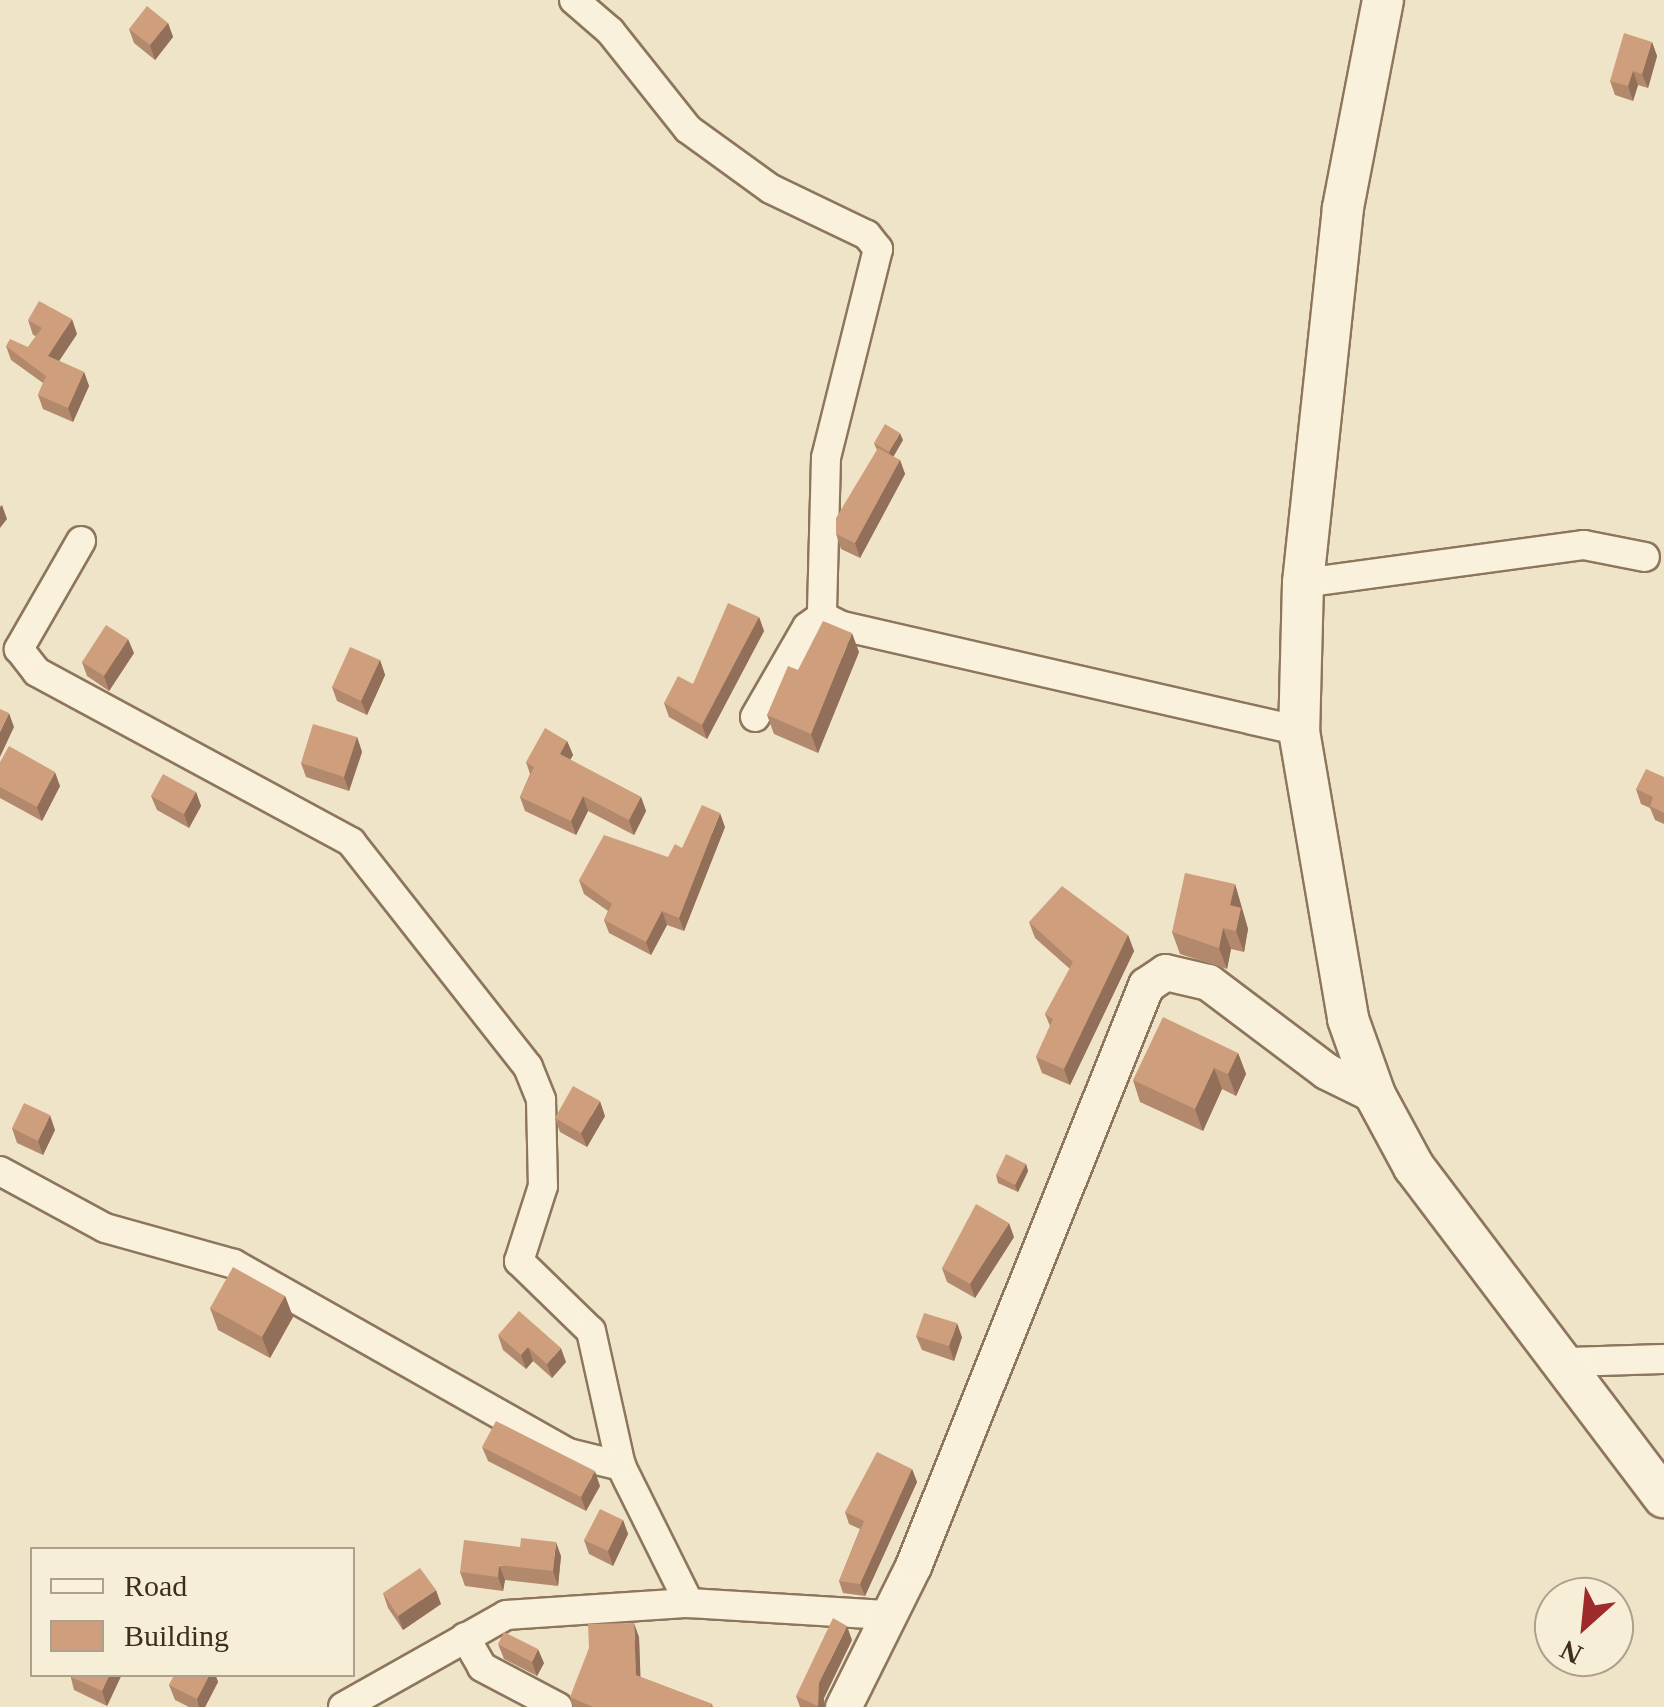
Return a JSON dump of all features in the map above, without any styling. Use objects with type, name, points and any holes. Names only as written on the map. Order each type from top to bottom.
[{"type":"main road","points":[[1382,0],[1343,208],[1303,583],[1299,731],[1348,1020],[1375,1095],[1414,1167],[1568,1362],[1664,1497]]},
{"type":"street","points":[[574,0],[610,31],[688,129],[771,189],[867,234],[878,249],[826,458],[822,616]]},
{"type":"street","points":[[81,541],[19,649],[37,672],[351,842],[528,1067],[541,1100],[543,1186],[518,1261],[590,1332],[621,1466],[689,1603]]},
{"type":"street","points":[[1303,583],[1584,544],[1645,558]]},
{"type":"street","points":[[755,716],[807,627],[822,616]]},
{"type":"street","points":[[822,616],[842,626],[1299,731]]},
{"type":"street","points":[[843,1707],[913,1566],[1146,984],[1166,972],[1208,982],[1326,1071],[1375,1095]]},
{"type":"street","points":[[0,1171],[106,1228],[234,1264],[568,1452],[621,1466]]},
{"type":"street","points":[[1568,1362],[1664,1359]]},
{"type":"street","points":[[343,1707],[506,1615],[689,1603],[886,1615]]},
{"type":"street","points":[[464,1638],[482,1667],[558,1707]]},
{"type":"building","points":[[147,6],[168,23],[150,45],[129,29]]},
{"type":"building","points":[[1624,33],[1652,42],[1642,74],[1633,71],[1628,86],[1610,81]]},
{"type":"building","points":[[39,301],[72,319],[48,356],[84,372],[68,408],[38,395],[46,376],[6,346],[10,339],[28,347],[42,328],[28,320]]},
{"type":"building","points":[[885,424],[900,433],[889,452],[874,443]]},
{"type":"building","points":[[878,448],[900,460],[855,543],[836,534],[836,518]]},
{"type":"building","points":[[728,603],[759,617],[702,725],[664,703],[678,676],[693,684]]},
{"type":"building","points":[[823,621],[852,633],[811,734],[767,715],[788,666],[798,670]]},
{"type":"building","points":[[106,625],[128,639],[104,676],[82,662]]},
{"type":"building","points":[[350,647],[380,660],[361,701],[332,687]]},
{"type":"building","points":[[0,709],[9,713],[0,732]]},
{"type":"building","points":[[313,724],[357,737],[344,777],[301,763]]},
{"type":"building","points":[[545,728],[567,741],[560,754],[641,797],[629,820],[583,796],[571,821],[520,797],[534,767],[526,762]]},
{"type":"building","points":[[9,746],[55,772],[37,807],[0,787],[0,762]]},
{"type":"building","points":[[1646,769],[1664,777],[1664,813],[1650,806],[1653,797],[1636,789]]},
{"type":"building","points":[[163,774],[196,792],[184,814],[151,796]]},
{"type":"building","points":[[702,805],[720,813],[679,918],[662,911],[646,942],[604,920],[612,904],[579,880],[604,835],[668,857],[675,844],[682,848]]},
{"type":"building","points":[[1185,873],[1235,884],[1230,905],[1241,908],[1236,931],[1223,928],[1219,948],[1172,932]]},
{"type":"building","points":[[1062,886],[1128,935],[1064,1069],[1036,1057],[1053,1019],[1045,1014],[1073,962],[1029,922]]},
{"type":"building","points":[[1163,1017],[1238,1053],[1228,1074],[1214,1068],[1195,1109],[1133,1080]]},
{"type":"building","points":[[573,1086],[600,1101],[581,1133],[555,1118]]},
{"type":"building","points":[[24,1103],[50,1115],[38,1141],[12,1128]]},
{"type":"building","points":[[1006,1154],[1026,1164],[1015,1185],[996,1175]]},
{"type":"building","points":[[976,1204],[1009,1223],[970,1284],[942,1268]]},
{"type":"building","points":[[233,1267],[285,1296],[262,1337],[210,1308]]},
{"type":"building","points":[[519,1311],[561,1348],[547,1364],[528,1347],[521,1355],[498,1335]]},
{"type":"building","points":[[924,1313],[957,1323],[949,1346],[916,1336]]},
{"type":"building","points":[[496,1421],[595,1471],[581,1497],[482,1447]]},
{"type":"building","points":[[877,1452],[912,1469],[860,1584],[839,1581],[864,1521],[845,1512]]},
{"type":"building","points":[[600,1509],[623,1520],[608,1551],[584,1540]]},
{"type":"building","points":[[521,1538],[556,1542],[553,1571],[499,1565],[498,1577],[460,1572],[464,1540],[520,1547]]},
{"type":"building","points":[[420,1568],[436,1590],[398,1616],[383,1593]]},
{"type":"building","points":[[833,1618],[847,1626],[819,1683],[818,1706],[796,1696]]},
{"type":"building","points":[[634,1623],[636,1675],[712,1704],[710,1707],[593,1707],[570,1697],[589,1648],[588,1624]]},
{"type":"building","points":[[504,1632],[538,1649],[532,1662],[498,1644]]},
{"type":"building","points":[[71,1677],[109,1677],[102,1691]]},
{"type":"building","points":[[173,1677],[208,1677],[197,1699],[169,1685]]}]
